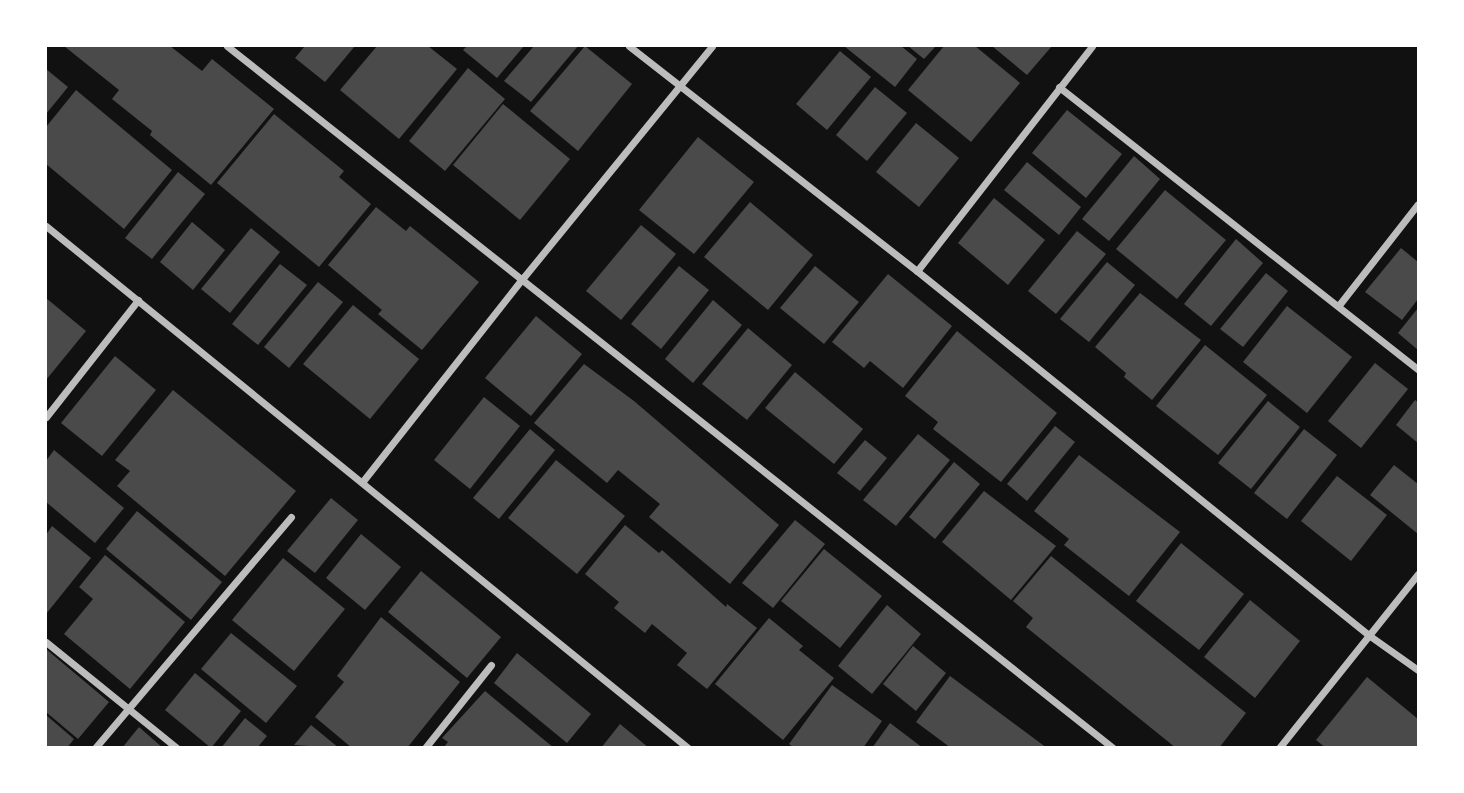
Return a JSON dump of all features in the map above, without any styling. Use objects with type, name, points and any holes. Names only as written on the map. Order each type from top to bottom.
[{"type":"street","points":[[227,46],[1113,747]]},
{"type":"street","points":[[629,46],[916,271],[1370,636],[1419,670]]},
{"type":"street","points":[[363,481],[523,278],[712,46]]},
{"type":"street","points":[[916,271],[1092,46]]},
{"type":"street","points":[[1059,87],[1419,370]]},
{"type":"street","points":[[1339,305],[1419,204]]},
{"type":"street","points":[[46,226],[688,747]]},
{"type":"street","points":[[46,417],[138,300]]},
{"type":"street","points":[[95,747],[291,517]]},
{"type":"street","points":[[1279,747],[1419,574]]},
{"type":"street","points":[[46,642],[177,747]]},
{"type":"street","points":[[425,747],[491,665]]},
{"type":"building","points":[[64,46],[170,46],[202,71],[212,59],[274,109],[211,185],[150,135],[152,131],[112,99],[119,90]]},
{"type":"building","points":[[305,46],[355,46],[325,82],[295,58]]},
{"type":"building","points":[[377,46],[428,46],[457,69],[399,139],[340,90]]},
{"type":"building","points":[[467,46],[524,46],[497,78],[463,50]]},
{"type":"building","points":[[534,46],[578,46],[531,102],[504,81]]},
{"type":"building","points":[[585,46],[632,84],[578,151],[530,111]]},
{"type":"building","points":[[844,46],[901,46],[917,59],[895,87]]},
{"type":"building","points":[[908,46],[936,46],[924,59]]},
{"type":"building","points":[[944,46],[975,46],[1020,83],[971,142],[908,90]]},
{"type":"building","points":[[992,46],[1052,46],[1027,75]]},
{"type":"building","points":[[840,51],[871,77],[827,130],[796,104]]},
{"type":"building","points":[[468,68],[505,99],[445,171],[409,141]]},
{"type":"building","points":[[46,69],[68,87],[46,114]]},
{"type":"building","points":[[875,87],[907,113],[867,161],[836,135]]},
{"type":"building","points":[[76,90],[172,170],[124,229],[46,164],[46,127]]},
{"type":"building","points":[[503,104],[570,159],[520,220],[453,165]]},
{"type":"building","points":[[1067,110],[1122,154],[1086,198],[1032,153]]},
{"type":"building","points":[[274,114],[344,171],[339,177],[371,204],[319,267],[217,183]]},
{"type":"building","points":[[916,123],[959,158],[919,207],[876,172]]},
{"type":"building","points":[[698,137],[754,182],[694,254],[639,210]]},
{"type":"building","points":[[1134,156],[1160,179],[1109,241],[1082,219]]},
{"type":"building","points":[[1027,162],[1081,207],[1059,235],[1004,190]]},
{"type":"building","points":[[178,172],[205,194],[152,259],[125,238]]},
{"type":"building","points":[[1165,190],[1226,240],[1177,299],[1116,249]]},
{"type":"building","points":[[994,198],[1045,240],[1008,285],[958,243]]},
{"type":"building","points":[[750,202],[813,255],[768,310],[704,257]]},
{"type":"building","points":[[376,207],[406,231],[410,226],[479,282],[422,350],[378,314],[382,310],[328,265]]},
{"type":"building","points":[[192,222],[225,250],[193,290],[160,262]]},
{"type":"building","points":[[641,225],[676,254],[621,320],[586,291]]},
{"type":"building","points":[[251,228],[280,252],[230,313],[201,289]]},
{"type":"building","points":[[1077,231],[1106,254],[1056,314],[1028,291]]},
{"type":"building","points":[[1236,239],[1263,263],[1211,326],[1184,304]]},
{"type":"building","points":[[1401,248],[1418,262],[1418,299],[1402,320],[1365,292]]},
{"type":"building","points":[[1107,262],[1135,285],[1089,342],[1060,319]]},
{"type":"building","points":[[280,264],[307,285],[258,345],[232,324]]},
{"type":"building","points":[[679,266],[709,290],[661,349],[631,324]]},
{"type":"building","points":[[815,266],[859,302],[824,344],[780,308]]},
{"type":"building","points":[[1266,273],[1288,291],[1243,347],[1220,329]]},
{"type":"building","points":[[888,274],[952,326],[903,388],[870,361],[864,368],[832,342]]},
{"type":"building","points":[[318,282],[343,302],[289,368],[264,347]]},
{"type":"building","points":[[1140,293],[1201,340],[1152,400],[1124,377],[1126,373],[1095,347]]},
{"type":"building","points":[[46,298],[86,331],[46,380]]},
{"type":"building","points":[[713,300],[742,325],[693,383],[665,359]]},
{"type":"building","points":[[353,305],[419,359],[370,419],[303,364]]},
{"type":"building","points":[[1287,306],[1352,357],[1307,413],[1243,362]]},
{"type":"building","points":[[1418,308],[1418,350],[1398,333]]},
{"type":"building","points":[[536,316],[582,354],[531,416],[485,378]]},
{"type":"building","points":[[748,328],[792,365],[747,420],[702,384]]},
{"type":"building","points":[[957,331],[1057,413],[1001,482],[933,429],[938,422],[905,396]]},
{"type":"building","points":[[1205,345],[1267,395],[1218,455],[1156,406]]},
{"type":"building","points":[[115,356],[156,390],[102,456],[61,423]]},
{"type":"building","points":[[1375,363],[1408,389],[1361,448],[1328,421]]},
{"type":"building","points":[[584,364],[634,401],[779,525],[730,584],[649,517],[660,504],[618,470],[607,483],[534,423]]},
{"type":"building","points":[[795,372],[863,429],[834,464],[765,408]]},
{"type":"building","points":[[173,390],[296,491],[225,576],[117,486],[130,471],[115,460]]},
{"type":"building","points":[[484,397],[520,426],[470,489],[434,460]]},
{"type":"building","points":[[1415,400],[1418,402],[1418,443],[1396,425]]},
{"type":"building","points":[[1268,401],[1300,427],[1251,489],[1218,463]]},
{"type":"building","points":[[1055,426],[1075,442],[1027,501],[1007,484]]},
{"type":"building","points":[[530,429],[555,450],[499,519],[473,498]]},
{"type":"building","points":[[1304,429],[1337,455],[1287,519],[1254,493]]},
{"type":"building","points":[[918,434],[950,460],[896,526],[863,500]]},
{"type":"building","points":[[865,440],[887,458],[860,491],[837,473]]},
{"type":"building","points":[[54,450],[124,508],[95,543],[46,502],[46,461]]},
{"type":"building","points":[[1079,455],[1180,532],[1129,596],[1064,545],[1069,539],[1034,511]]},
{"type":"building","points":[[556,460],[625,516],[577,574],[508,518]]},
{"type":"building","points":[[954,462],[980,484],[935,539],[909,517]]},
{"type":"building","points":[[1394,465],[1418,484],[1418,534],[1370,495]]},
{"type":"building","points":[[1337,476],[1387,515],[1351,561],[1301,521]]},
{"type":"building","points":[[984,491],[1056,546],[1011,600],[942,542]]},
{"type":"building","points":[[331,498],[358,520],[315,573],[287,551]]},
{"type":"building","points":[[137,511],[222,582],[191,620],[106,549]]},
{"type":"building","points":[[795,520],[825,544],[773,608],[742,583]]},
{"type":"building","points":[[625,525],[659,553],[662,550],[726,607],[727,604],[757,628],[707,689],[677,665],[687,653],[652,624],[645,633],[614,608],[619,602],[585,574]]},
{"type":"building","points":[[52,526],[91,558],[46,614],[46,535]]},
{"type":"building","points":[[361,534],[401,567],[365,610],[326,578]]},
{"type":"building","points":[[1181,543],[1244,594],[1199,650],[1136,601]]},
{"type":"building","points":[[824,549],[882,596],[840,648],[781,601]]},
{"type":"building","points":[[105,555],[185,622],[130,689],[64,634],[93,599],[79,587]]},
{"type":"building","points":[[1051,556],[1246,713],[1219,748],[1176,748],[1026,627],[1033,618],[1013,601]]},
{"type":"building","points":[[283,558],[345,609],[294,671],[232,620]]},
{"type":"building","points":[[421,571],[501,637],[467,678],[388,612]]},
{"type":"building","points":[[1250,600],[1300,641],[1255,698],[1204,657]]},
{"type":"building","points":[[887,605],[921,634],[872,694],[838,666]]},
{"type":"building","points":[[381,617],[460,682],[407,748],[352,748],[315,717],[344,682],[337,676]]},
{"type":"building","points":[[769,618],[803,646],[799,650],[834,678],[783,740],[715,684]]},
{"type":"building","points":[[231,633],[297,686],[266,723],[201,669]]},
{"type":"building","points":[[913,646],[946,673],[916,711],[883,684]]},
{"type":"building","points":[[46,649],[109,702],[78,739],[46,712]]},
{"type":"building","points":[[517,653],[591,714],[567,743],[494,683]]},
{"type":"building","points":[[195,673],[241,711],[211,748],[165,710]]},
{"type":"building","points":[[950,676],[1047,748],[951,748],[916,722]]},
{"type":"building","points":[[1367,677],[1418,719],[1418,748],[1326,748],[1316,740]]},
{"type":"building","points":[[832,685],[882,721],[863,748],[794,748],[789,744]]},
{"type":"building","points":[[485,691],[554,748],[443,748],[448,742],[442,738]]},
{"type":"building","points":[[46,715],[74,739],[67,748],[46,748]]},
{"type":"building","points":[[245,718],[267,736],[257,748],[221,748]]},
{"type":"building","points":[[890,723],[923,748],[872,748]]},
{"type":"building","points":[[620,724],[649,748],[601,748]]},
{"type":"building","points":[[311,725],[339,748],[294,745]]},
{"type":"building","points":[[139,727],[163,748],[122,748]]}]
